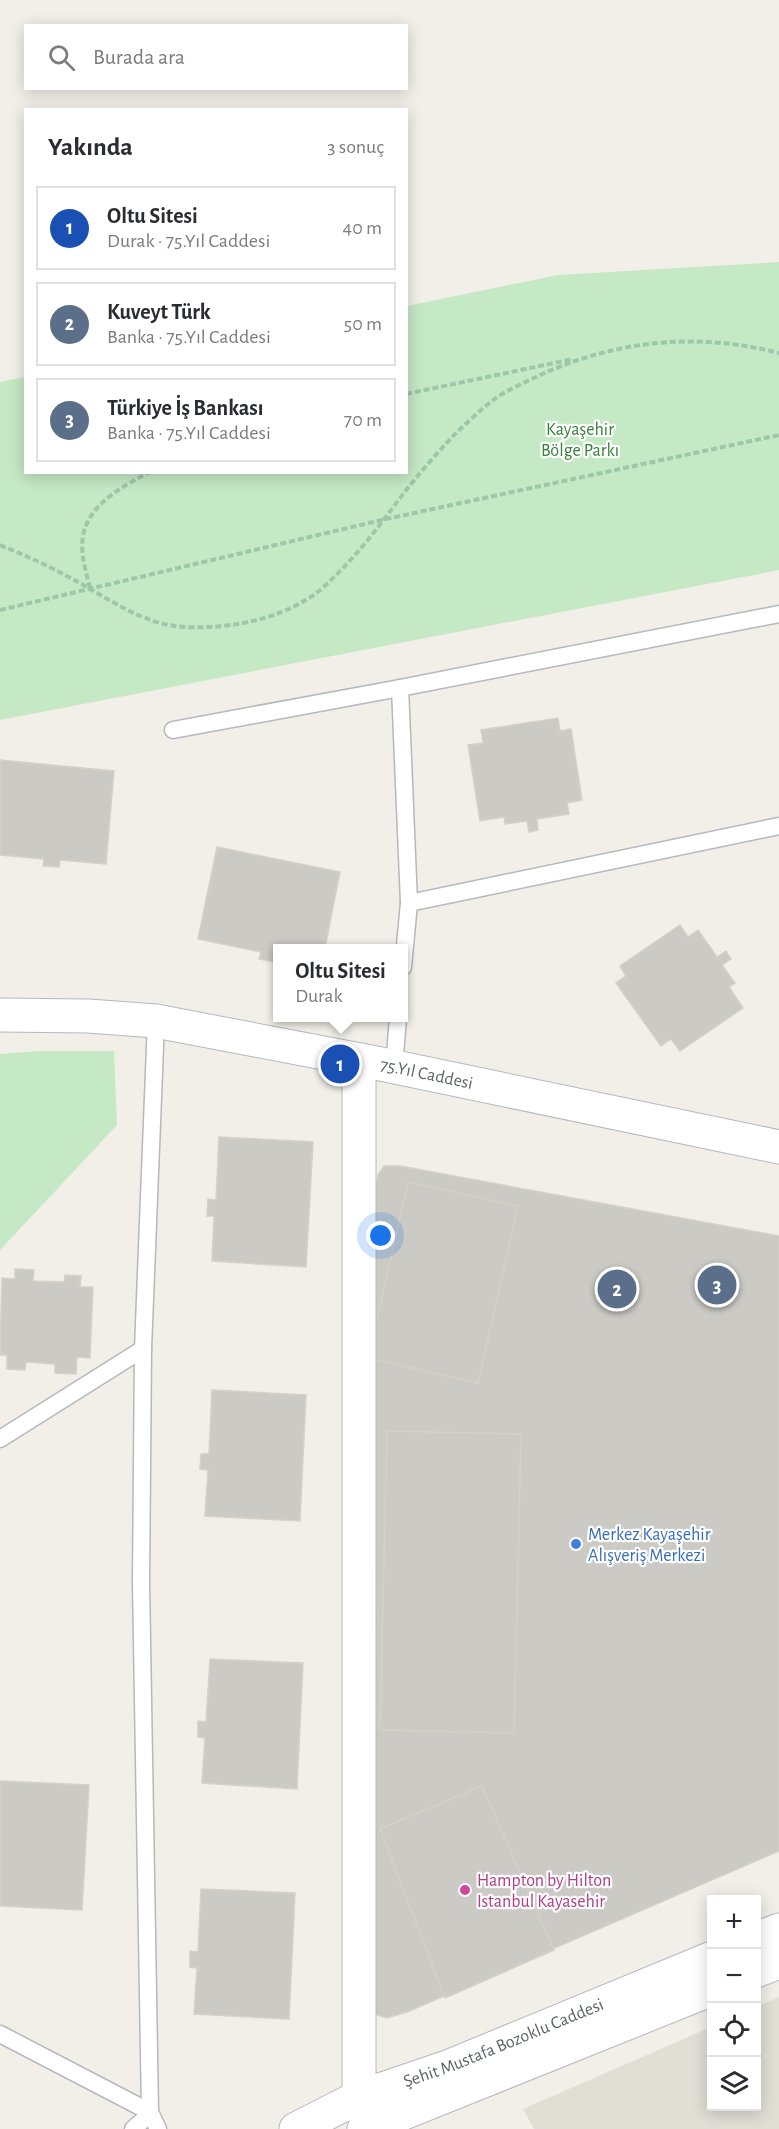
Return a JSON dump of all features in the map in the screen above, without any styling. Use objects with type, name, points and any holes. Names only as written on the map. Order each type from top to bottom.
[{"type":"street","name":"75.Yıl Caddesi","points":[[0,1015],[88,1016],[156,1021],[394,1067],[779,1147]]},
{"type":"street","points":[[359,1060],[359,2097]]},
{"type":"street","points":[[761,1937],[779,1930]]},
{"type":"street","name":"Şehit Mustafa Bozoklu Caddesi","points":[[296,2129],[359,2097],[450,2066],[707,1960]]},
{"type":"street","points":[[761,1969],[779,1962]]},
{"type":"street","name":"Şehit Mustafa Bozoklu Caddesi","points":[[364,2129],[707,1991]]},
{"type":"lane","points":[[173,730],[779,614]]},
{"type":"lane","points":[[400,688],[409,903],[405,944]]},
{"type":"lane","points":[[409,903],[779,826]]},
{"type":"lane","points":[[152,2118],[141,1582],[143,1349],[156,1021]]},
{"type":"lane","points":[[394,1067],[398,1022]]},
{"type":"lane","points":[[0,1439],[143,1349]]},
{"type":"lane","points":[[0,2034],[152,2118]]},
{"type":"lane","points":[[133,2129],[152,2118]]},
{"type":"path","points":[[408,394],[662,342],[714,341],[779,353]]},
{"type":"path","points":[[0,545],[39,561],[117,605],[154,622],[184,627],[214,626],[250,622],[288,610],[317,593],[351,561],[386,519],[408,487],[456,434],[497,397],[569,362],[600,353]]},
{"type":"path","points":[[0,610],[386,519],[779,435]]},
{"type":"path","points":[[90,589],[83,559],[83,536],[89,520],[100,503],[146,474]]},
{"type":"shaded area","points":[[779,1997],[779,2129],[534,2129],[523,2109],[707,2029],[707,2111],[761,2111],[761,2005]]},
{"type":"green space","name":"Kayaşehir Bölge Parkı","points":[[779,262],[779,570],[0,720],[0,382],[24,377],[24,474],[408,474],[408,306],[558,275]]},
{"type":"green space","points":[[40,1051],[114,1051],[117,1125],[0,1250],[0,1054]]},
{"type":"building","points":[[558,718],[560,731],[571,729],[582,800],[567,803],[569,814],[537,819],[538,830],[529,832],[527,821],[505,824],[504,817],[480,821],[468,745],[483,743],[481,730]]},
{"type":"building","points":[[0,760],[114,771],[106,864],[60,860],[59,867],[43,866],[44,859],[0,855]]},
{"type":"building","points":[[217,847],[340,872],[326,944],[273,944],[273,962],[259,959],[261,952],[198,939]]},
{"type":"building","points":[[680,925],[688,937],[698,930],[717,957],[726,951],[731,959],[722,965],[735,983],[729,987],[743,1008],[680,1051],[671,1039],[661,1046],[616,983],[626,976],[620,966]]},
{"type":"building","points":[[219,1137],[313,1142],[306,1267],[212,1261],[214,1216],[207,1216],[208,1199],[216,1200]]},
{"type":"building","name":"Merkez Kayaşehir Alışveriş Merkezi","points":[[384,1166],[400,1166],[779,1236],[779,1851],[407,2012],[387,2018],[374,2014],[375,1191],[378,1175]]},
{"type":"building","points":[[408,1182],[518,1206],[478,1383],[368,1358]]},
{"type":"building","points":[[15,1269],[34,1270],[33,1281],[64,1282],[65,1275],[81,1276],[80,1287],[93,1287],[90,1358],[77,1357],[76,1374],[55,1373],[55,1364],[26,1362],[25,1370],[7,1369],[7,1355],[0,1355],[2,1278],[15,1279]]},
{"type":"building","points":[[212,1390],[306,1395],[300,1521],[205,1516],[208,1470],[200,1469],[201,1454],[209,1454]]},
{"type":"building","points":[[387,1431],[521,1434],[514,1733],[380,1730]]},
{"type":"building","points":[[210,1659],[303,1663],[297,1789],[202,1783],[205,1738],[198,1737],[198,1721],[206,1722]]},
{"type":"building","points":[[0,1781],[89,1785],[82,1910],[0,1906]]},
{"type":"building","name":"Hampton by Hilton Istanbul Kayasehir","points":[[482,1786],[554,1950],[445,1998],[380,1829]]},
{"type":"building","points":[[201,1889],[295,1893],[289,2019],[194,2014],[197,1968],[190,1967],[190,1951],[198,1952]]},
{"type":"place","name":"Oltu Sitesi","points":[[340,1064]]},
{"type":"place","name":"Türkiye İş Bankası","points":[[717,1285]]},
{"type":"place","name":"Kuveyt Türk","points":[[617,1289]]},
{"type":"place","name":"Merkez Kayaşehir Alışveriş Merkezi","points":[[576,1544]]},
{"type":"place","name":"Hampton by Hilton Istanbul Kayasehir","points":[[465,1890]]}]
